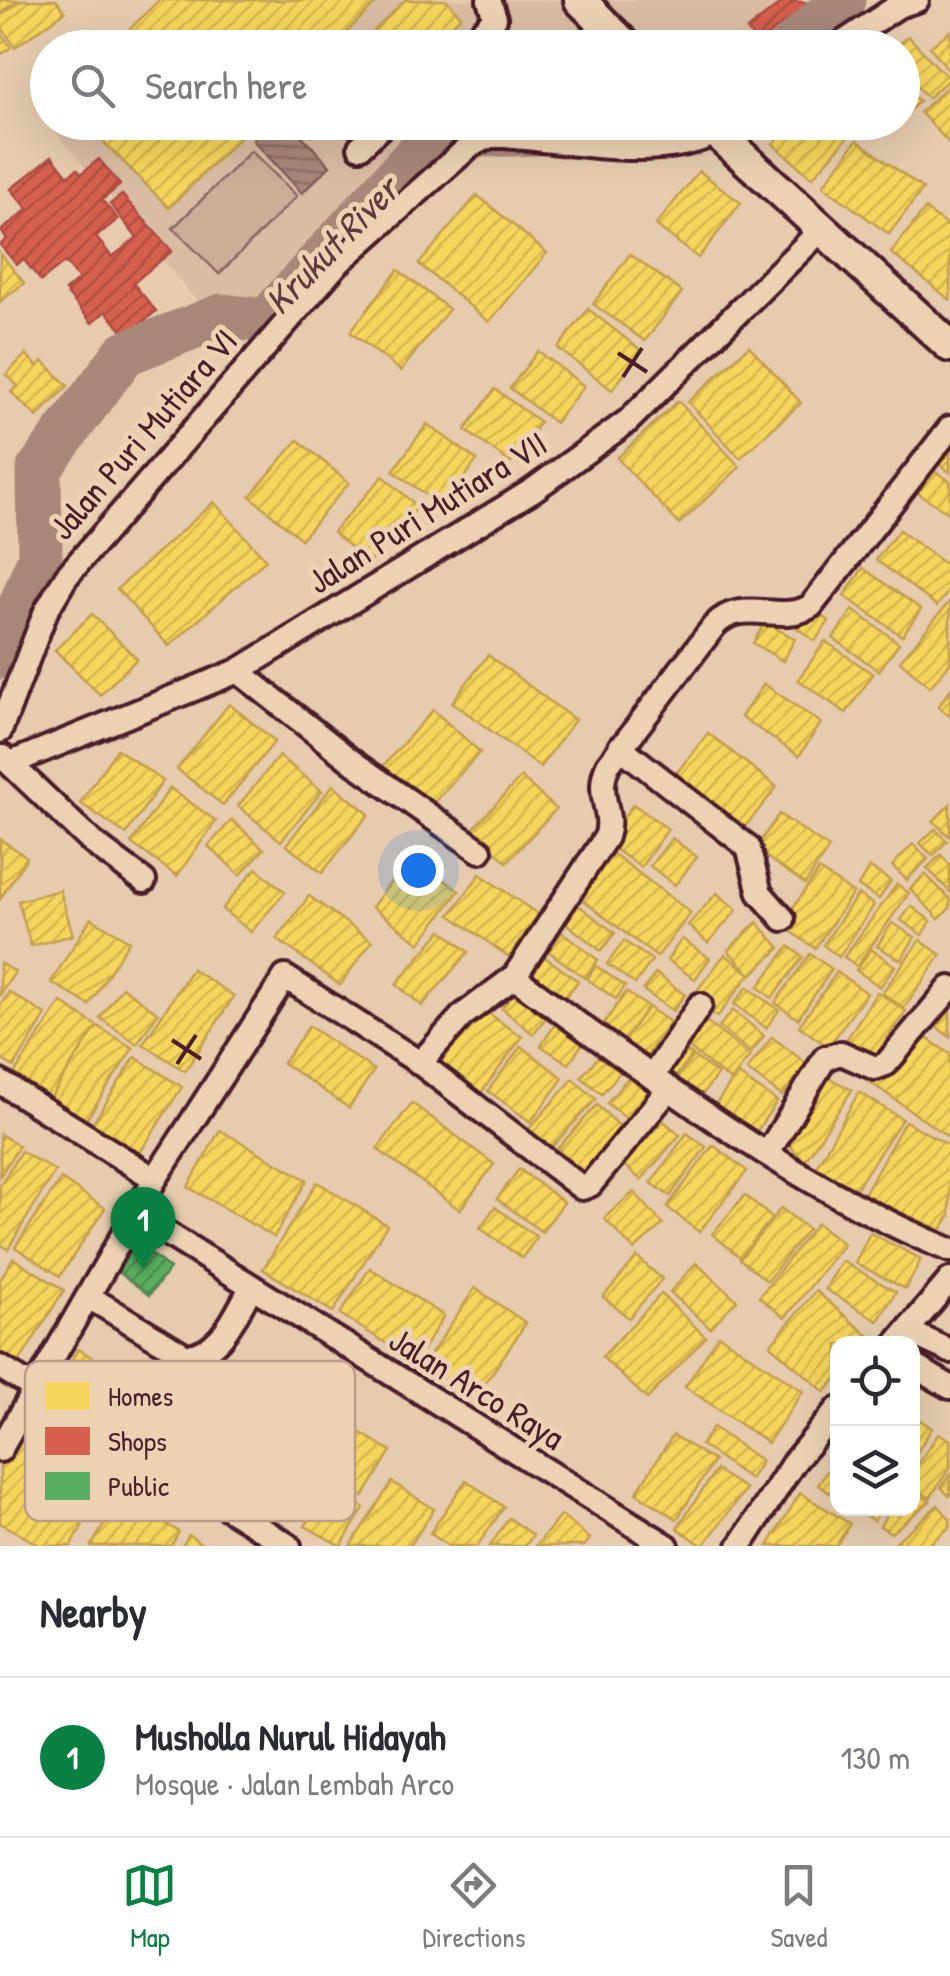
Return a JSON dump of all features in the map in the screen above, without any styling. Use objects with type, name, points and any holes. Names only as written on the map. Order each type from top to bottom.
[{"type":"street","points":[[580,0],[610,30]]},
{"type":"street","points":[[862,30],[898,6],[916,0]]},
{"type":"street","points":[[483,30],[495,18],[492,1]]},
{"type":"street","points":[[360,147],[367,140]]},
{"type":"street","name":"Jalan Puri Mutiara VI","points":[[0,731],[46,611],[66,577],[337,264],[471,145],[482,140]]},
{"type":"street","name":"Jalan Puri Mutiara VI","points":[[558,140],[667,148],[685,140]]},
{"type":"street","points":[[730,140],[821,230],[950,346]]},
{"type":"street","name":"Jalan Puri Mutiara VII","points":[[6,759],[238,671],[533,490],[616,430],[821,230]]},
{"type":"street","points":[[420,1063],[462,1016],[514,978],[606,837],[609,829],[602,780],[620,747],[721,618],[732,612],[800,612],[811,606],[950,428]]},
{"type":"street","points":[[238,671],[354,762],[480,851]]},
{"type":"street","points":[[620,747],[748,847],[760,893],[783,919]]},
{"type":"street","points":[[6,759],[92,842],[144,881]]},
{"type":"street","points":[[52,1361],[155,1180],[285,978],[420,1063],[582,1188],[590,1186],[660,1083],[700,1004]]},
{"type":"street","points":[[514,978],[660,1083],[869,1214],[950,1250]]},
{"type":"street","points":[[769,1151],[825,1058],[841,1054],[876,1068],[886,1064],[950,988]]},
{"type":"street","points":[[0,1082],[155,1180]]},
{"type":"street","name":"Jalan Arco Raya","points":[[136,1214],[668,1546]]},
{"type":"street","points":[[903,1336],[950,1280]]},
{"type":"street","points":[[89,1296],[186,1356],[208,1350],[220,1339],[251,1288]]},
{"type":"street","points":[[920,1342],[950,1351]]},
{"type":"street","points":[[0,1367],[25,1383]]},
{"type":"street","points":[[920,1369],[950,1388]]},
{"type":"street","points":[[0,1450],[25,1408]]},
{"type":"street","points":[[740,1546],[794,1462],[830,1418]]},
{"type":"street","points":[[248,1521],[289,1546]]},
{"type":"shaded area","points":[[166,0],[827,0],[790,30],[130,30]]},
{"type":"shaded area","points":[[62,140],[636,140],[610,157],[449,148],[218,326]]},
{"type":"shaded area","points":[[253,140],[306,140],[330,166],[302,193]]},
{"type":"shaded area","points":[[251,151],[297,196],[219,274],[173,228]]},
{"type":"building: Homes","points":[[0,0],[20,0],[0,14]]},
{"type":"building: Homes","points":[[22,0],[56,0],[65,12],[39,30],[30,30],[30,36],[15,47],[0,25],[0,16]]},
{"type":"building: Homes","points":[[159,0],[379,0],[349,30],[129,30]]},
{"type":"building: Homes","points":[[405,0],[446,0],[461,16],[447,30],[375,30]]},
{"type":"building: Homes","points":[[950,31],[950,72],[930,47]]},
{"type":"building: Homes","points":[[0,32],[11,47],[0,55]]},
{"type":"building: Homes","points":[[920,49],[949,79],[928,98],[920,89]]},
{"type":"building: Homes","points":[[950,84],[950,144],[920,112]]},
{"type":"building: Homes","points":[[102,140],[237,140],[169,208]]},
{"type":"building: Homes","points":[[776,140],[845,140],[812,178],[773,144]]},
{"type":"building: Homes","points":[[857,140],[923,189],[889,234],[823,186]]},
{"type":"building: Homes","points":[[699,171],[741,203],[698,258],[656,225]]},
{"type":"building: Homes","points":[[477,195],[547,253],[489,322],[419,264]]},
{"type":"building: Homes","points":[[925,209],[950,228],[950,300],[891,253]]},
{"type":"building: Homes","points":[[0,253],[24,283],[0,302]]},
{"type":"building: Homes","points":[[630,254],[682,292],[645,341],[593,304]]},
{"type":"building: Homes","points":[[398,270],[449,309],[401,371],[350,332]]},
{"type":"building: Homes","points":[[588,309],[642,351],[612,390],[558,348]]},
{"type":"building: Homes","points":[[749,346],[801,403],[740,458],[688,402]]},
{"type":"building: Homes","points":[[538,351],[584,386],[555,423],[510,388]]},
{"type":"building: Homes","points":[[26,354],[37,366],[43,361],[68,386],[37,417],[11,392],[18,386],[6,375]]},
{"type":"building: Homes","points":[[495,389],[540,422],[511,463],[465,430]]},
{"type":"building: Homes","points":[[678,401],[740,467],[679,524],[617,458]]},
{"type":"building: Homes","points":[[427,424],[477,460],[443,507],[393,471]]},
{"type":"building: Homes","points":[[298,440],[349,483],[301,539],[250,496]]},
{"type":"building: Homes","points":[[950,441],[950,472],[936,462]]},
{"type":"building: Homes","points":[[928,467],[950,481],[950,514],[913,490]]},
{"type":"building: Homes","points":[[383,476],[418,507],[369,563],[333,532]]},
{"type":"building: Homes","points":[[214,502],[266,560],[169,646],[117,589]]},
{"type":"building: Homes","points":[[899,530],[950,568],[950,589],[937,606],[876,560]]},
{"type":"building: Homes","points":[[863,568],[921,609],[902,636],[844,596]]},
{"type":"building: Homes","points":[[950,601],[950,663],[930,687],[900,661]]},
{"type":"building: Homes","points":[[811,608],[829,621],[815,641],[797,628]]},
{"type":"building: Homes","points":[[853,610],[899,643],[879,671],[833,638]]},
{"type":"building: Homes","points":[[92,614],[137,659],[100,695],[55,650]]},
{"type":"building: Homes","points":[[765,622],[795,639],[783,661],[753,643]]},
{"type":"building: Homes","points":[[825,641],[873,674],[846,713],[798,680]]},
{"type":"building: Homes","points":[[488,655],[575,720],[540,767],[452,702]]},
{"type":"building: Homes","points":[[764,684],[821,723],[799,756],[741,717]]},
{"type":"building: Homes","points":[[950,690],[950,716],[938,707]]},
{"type":"building: Homes","points":[[229,704],[275,741],[223,805],[177,769]]},
{"type":"building: Homes","points":[[433,710],[480,752],[429,808],[383,766]]},
{"type":"building: Homes","points":[[708,733],[777,787],[740,833],[671,780]]},
{"type":"building: Homes","points":[[117,749],[163,781],[126,834],[80,803]]},
{"type":"building: Homes","points":[[279,756],[322,791],[281,841],[238,806]]},
{"type":"building: Homes","points":[[521,777],[556,809],[507,862],[472,830]]},
{"type":"building: Homes","points":[[333,785],[369,814],[322,873],[286,845]]},
{"type":"building: Homes","points":[[170,788],[216,821],[177,876],[131,843]]},
{"type":"building: Homes","points":[[633,804],[668,829],[641,867],[606,843]]},
{"type":"building: Homes","points":[[950,804],[950,837],[933,821]]},
{"type":"building: Homes","points":[[779,814],[829,848],[805,884],[755,849]]},
{"type":"building: Homes","points":[[232,820],[264,849],[240,875],[208,846]]},
{"type":"building: Homes","points":[[935,829],[947,841],[933,856],[920,843]]},
{"type":"building: Homes","points":[[672,838],[697,857],[675,885],[650,866]]},
{"type":"building: Homes","points":[[0,839],[27,857],[0,899]]},
{"type":"building: Homes","points":[[913,844],[928,859],[907,880],[892,866]]},
{"type":"building: Homes","points":[[611,852],[691,913],[657,957],[577,896]]},
{"type":"building: Homes","points":[[411,855],[459,891],[420,943],[372,907]]},
{"type":"building: Homes","points":[[941,855],[950,865],[950,892],[927,868]]},
{"type":"building: Homes","points":[[869,867],[891,881],[879,899],[858,886]]},
{"type":"building: Homes","points":[[256,868],[285,892],[251,932],[222,909]]},
{"type":"building: Homes","points":[[819,870],[853,893],[815,948],[781,925]]},
{"type":"building: Homes","points":[[480,874],[539,915],[509,957],[450,915]]},
{"type":"building: Homes","points":[[925,874],[950,899],[950,908],[939,919],[910,889]]},
{"type":"building: Homes","points":[[897,884],[909,893],[857,966],[844,957]]},
{"type":"building: Homes","points":[[60,890],[73,935],[31,946],[18,901]]},
{"type":"building: Homes","points":[[717,893],[737,910],[708,943],[688,925]]},
{"type":"building: Homes","points":[[858,894],[874,905],[839,957],[823,945]]},
{"type":"building: Homes","points":[[309,896],[372,941],[340,985],[277,939]]},
{"type":"building: Homes","points":[[577,904],[615,933],[601,951],[563,921]]},
{"type":"building: Homes","points":[[911,906],[931,921],[922,935],[901,920]]},
{"type":"building: Homes","points":[[91,918],[129,941],[89,1005],[51,982]]},
{"type":"building: Homes","points":[[757,922],[780,948],[751,975],[728,950]]},
{"type":"building: Homes","points":[[892,923],[915,937],[901,960],[877,946]]},
{"type":"building: Homes","points":[[442,930],[468,952],[422,1006],[396,984]]},
{"type":"building: Homes","points":[[562,932],[598,960],[585,978],[548,951]]},
{"type":"building: Homes","points":[[682,939],[710,958],[695,979],[667,960]]},
{"type":"building: Homes","points":[[920,940],[941,955],[904,1008],[882,993]]},
{"type":"building: Homes","points":[[624,941],[652,960],[635,984],[607,964]]},
{"type":"building: Homes","points":[[789,946],[803,957],[772,998],[758,987]]},
{"type":"building: Homes","points":[[871,949],[895,966],[880,987],[856,970]]},
{"type":"building: Homes","points":[[538,952],[578,981],[565,998],[526,968]]},
{"type":"building: Homes","points":[[725,954],[750,974],[717,1017],[692,997]]},
{"type":"building: Homes","points":[[810,954],[832,969],[798,1019],[775,1003]]},
{"type":"building: Homes","points":[[0,963],[15,972],[0,995]]},
{"type":"building: Homes","points":[[596,966],[625,986],[616,999],[587,979]]},
{"type":"building: Homes","points":[[192,969],[234,996],[185,1071],[143,1044]]},
{"type":"building: Homes","points":[[837,972],[867,993],[828,1047],[799,1026]]},
{"type":"building: Homes","points":[[656,973],[685,995],[673,1011],[643,990]]},
{"type":"building: Homes","points":[[122,987],[158,1013],[137,1044],[100,1018]]},
{"type":"building: Homes","points":[[747,987],[779,1010],[766,1028],[734,1004]]},
{"type":"building: Homes","points":[[517,989],[548,1015],[533,1034],[502,1008]]},
{"type":"building: Homes","points":[[9,992],[46,1015],[14,1067],[0,1058],[0,1005]]},
{"type":"building: Homes","points":[[626,992],[648,1007],[619,1047],[598,1032]]},
{"type":"building: Homes","points":[[877,992],[906,1011],[872,1061],[845,1042]]},
{"type":"building: Homes","points":[[61,1002],[97,1026],[49,1100],[13,1076]]},
{"type":"building: Homes","points":[[950,1004],[950,1037],[935,1026]]},
{"type":"building: Homes","points":[[648,1007],[670,1022],[642,1063],[619,1047]]},
{"type":"building: Homes","points":[[481,1008],[522,1037],[481,1093],[440,1064]]},
{"type":"building: Homes","points":[[733,1010],[764,1036],[751,1053],[719,1027]]},
{"type":"building: Homes","points":[[561,1015],[589,1033],[569,1064],[541,1046]]},
{"type":"building: Homes","points":[[698,1015],[750,1056],[731,1081],[679,1040]]},
{"type":"building: Homes","points":[[97,1026],[133,1048],[84,1123],[49,1100]]},
{"type":"building: Homes","points":[[309,1026],[374,1070],[349,1108],[283,1063]]},
{"type":"building: Homes","points":[[919,1033],[950,1054],[950,1138],[867,1080],[872,1074],[884,1082]]},
{"type":"building: Homes","points":[[772,1037],[807,1064],[782,1096],[747,1070]]},
{"type":"building: Homes","points":[[678,1045],[692,1055],[668,1087],[654,1077]]},
{"type":"building: Homes","points":[[521,1046],[563,1078],[531,1122],[488,1091]]},
{"type":"building: Homes","points":[[605,1049],[625,1066],[602,1094],[581,1077]]},
{"type":"building: Homes","points":[[693,1056],[718,1074],[693,1106],[669,1088]]},
{"type":"building: Homes","points":[[135,1057],[182,1087],[136,1159],[89,1129]]},
{"type":"building: Homes","points":[[633,1072],[658,1092],[632,1123],[607,1103]]},
{"type":"building: Homes","points":[[737,1074],[777,1101],[752,1138],[711,1111]]},
{"type":"building: Homes","points":[[827,1077],[852,1090],[805,1161],[785,1141]]},
{"type":"building: Homes","points":[[573,1079],[596,1099],[550,1149],[528,1130]]},
{"type":"building: Homes","points":[[859,1092],[902,1119],[855,1190],[816,1167]]},
{"type":"building: Homes","points":[[412,1103],[494,1164],[460,1210],[377,1149]]},
{"type":"building: Homes","points":[[597,1105],[625,1131],[586,1175],[557,1149]]},
{"type":"building: Homes","points":[[658,1116],[680,1135],[641,1180],[619,1161]]},
{"type":"building: Homes","points":[[905,1121],[950,1146],[950,1216],[941,1230],[863,1196]]},
{"type":"building: Homes","points":[[220,1130],[307,1180],[274,1237],[188,1187]]},
{"type":"building: Homes","points":[[687,1133],[706,1147],[670,1196],[651,1183]]},
{"type":"building: Homes","points":[[0,1134],[19,1146],[0,1176]]},
{"type":"building: Homes","points":[[713,1145],[747,1171],[699,1232],[667,1207]]},
{"type":"building: Homes","points":[[21,1151],[55,1171],[8,1249],[0,1244],[0,1185]]},
{"type":"building: Homes","points":[[519,1169],[564,1202],[542,1232],[497,1199]]},
{"type":"building: Homes","points":[[61,1179],[105,1208],[60,1276],[15,1247]]},
{"type":"building: Homes","points":[[317,1182],[387,1225],[333,1312],[263,1269]]},
{"type":"building: Homes","points":[[634,1192],[663,1224],[634,1250],[604,1218]]},
{"type":"building: Homes","points":[[745,1195],[772,1218],[740,1257],[712,1234]]},
{"type":"building: Homes","points":[[495,1207],[537,1237],[522,1258],[480,1228]]},
{"type":"building: Homes","points":[[781,1208],[808,1229],[767,1281],[740,1259]]},
{"type":"building: Homes","points":[[817,1223],[844,1244],[785,1318],[759,1297]]},
{"type":"building: Homes","points":[[870,1233],[921,1259],[906,1289],[855,1263]]},
{"type":"building: Homes","points":[[637,1257],[662,1279],[629,1318],[603,1297]]},
{"type":"building: Homes","points":[[13,1258],[64,1290],[15,1369],[0,1360],[0,1280]]},
{"type":"building: Homes","points":[[842,1261],[896,1292],[878,1321],[825,1289]]},
{"type":"building: Homes","points":[[696,1263],[737,1300],[710,1328],[670,1292]]},
{"type":"building: Homes","points":[[370,1268],[444,1316],[415,1362],[340,1314]]},
{"type":"building: Homes","points":[[475,1288],[526,1323],[474,1400],[423,1366]]},
{"type":"building: Homes","points":[[816,1291],[869,1336],[830,1336],[830,1386],[825,1392],[770,1345]]},
{"type":"building: Homes","points":[[661,1294],[706,1337],[647,1399],[602,1357]]},
{"type":"building: Homes","points":[[719,1335],[803,1391],[768,1443],[685,1387]]},
{"type":"building: Homes","points":[[78,1349],[98,1361],[71,1361]]},
{"type":"building: Homes","points":[[216,1350],[235,1361],[210,1361]]},
{"type":"building: Homes","points":[[920,1420],[932,1428],[920,1447]]},
{"type":"building: Homes","points":[[713,1427],[762,1461],[750,1479],[701,1445]]},
{"type":"building: Homes","points":[[355,1430],[391,1451],[363,1497],[355,1492]]},
{"type":"building: Homes","points":[[18,1431],[25,1435],[25,1521],[85,1521],[71,1546],[41,1546],[0,1523],[0,1463]]},
{"type":"building: Homes","points":[[939,1433],[950,1440],[950,1467],[930,1498],[920,1491],[920,1461]]},
{"type":"building: Homes","points":[[673,1435],[714,1461],[677,1519],[636,1493]]},
{"type":"building: Homes","points":[[830,1467],[830,1493],[818,1485]]},
{"type":"building: Homes","points":[[716,1470],[746,1489],[703,1546],[677,1528]]},
{"type":"building: Homes","points":[[950,1474],[950,1496],[949,1496],[941,1487]]},
{"type":"building: Homes","points":[[466,1480],[504,1507],[477,1546],[448,1546],[430,1533]]},
{"type":"building: Homes","points":[[392,1482],[434,1509],[410,1546],[350,1546]]},
{"type":"building: Homes","points":[[800,1493],[830,1512],[830,1516],[850,1524],[836,1546],[768,1546]]},
{"type":"building: Homes","points":[[920,1495],[930,1501],[920,1509]]},
{"type":"building: Homes","points":[[355,1502],[364,1508],[341,1546],[305,1526],[308,1521],[355,1521]]},
{"type":"building: Homes","points":[[938,1505],[950,1519],[950,1527],[927,1546],[891,1546]]},
{"type":"building: Homes","points":[[561,1515],[590,1539],[584,1546],[536,1546]]},
{"type":"building: Homes","points":[[886,1516],[912,1516],[891,1533],[880,1526]]},
{"type":"building: Homes","points":[[509,1518],[533,1535],[525,1546],[490,1546]]},
{"type":"building: Homes","points":[[106,1521],[162,1521],[179,1532],[171,1546],[91,1546]]},
{"type":"building: Homes","points":[[189,1535],[205,1546],[182,1546]]},
{"type":"building: Shops","points":[[785,0],[809,3],[775,30],[747,30]]},
{"type":"building: Shops","points":[[52,156],[68,176],[77,169],[81,174],[99,159],[120,185],[102,200],[118,219],[96,237],[112,257],[137,238],[110,204],[122,195],[172,251],[133,283],[156,311],[126,336],[106,311],[92,323],[65,291],[79,279],[65,262],[41,281],[23,259],[17,265],[0,245],[7,239],[1,231],[28,209],[11,189]]},
{"type":"building: Public","points":[[138,1243],[170,1269],[149,1295],[116,1270]]},
{"type":"waterway","name":"Krukut River","points":[[810,30],[843,0]]},
{"type":"waterway","name":"Krukut River","points":[[0,657],[40,557],[39,469],[125,353],[222,316],[266,321],[429,140]]},
{"type":"place","name":"Musholla Nurul Hidayah","points":[[143,1269]]}]
